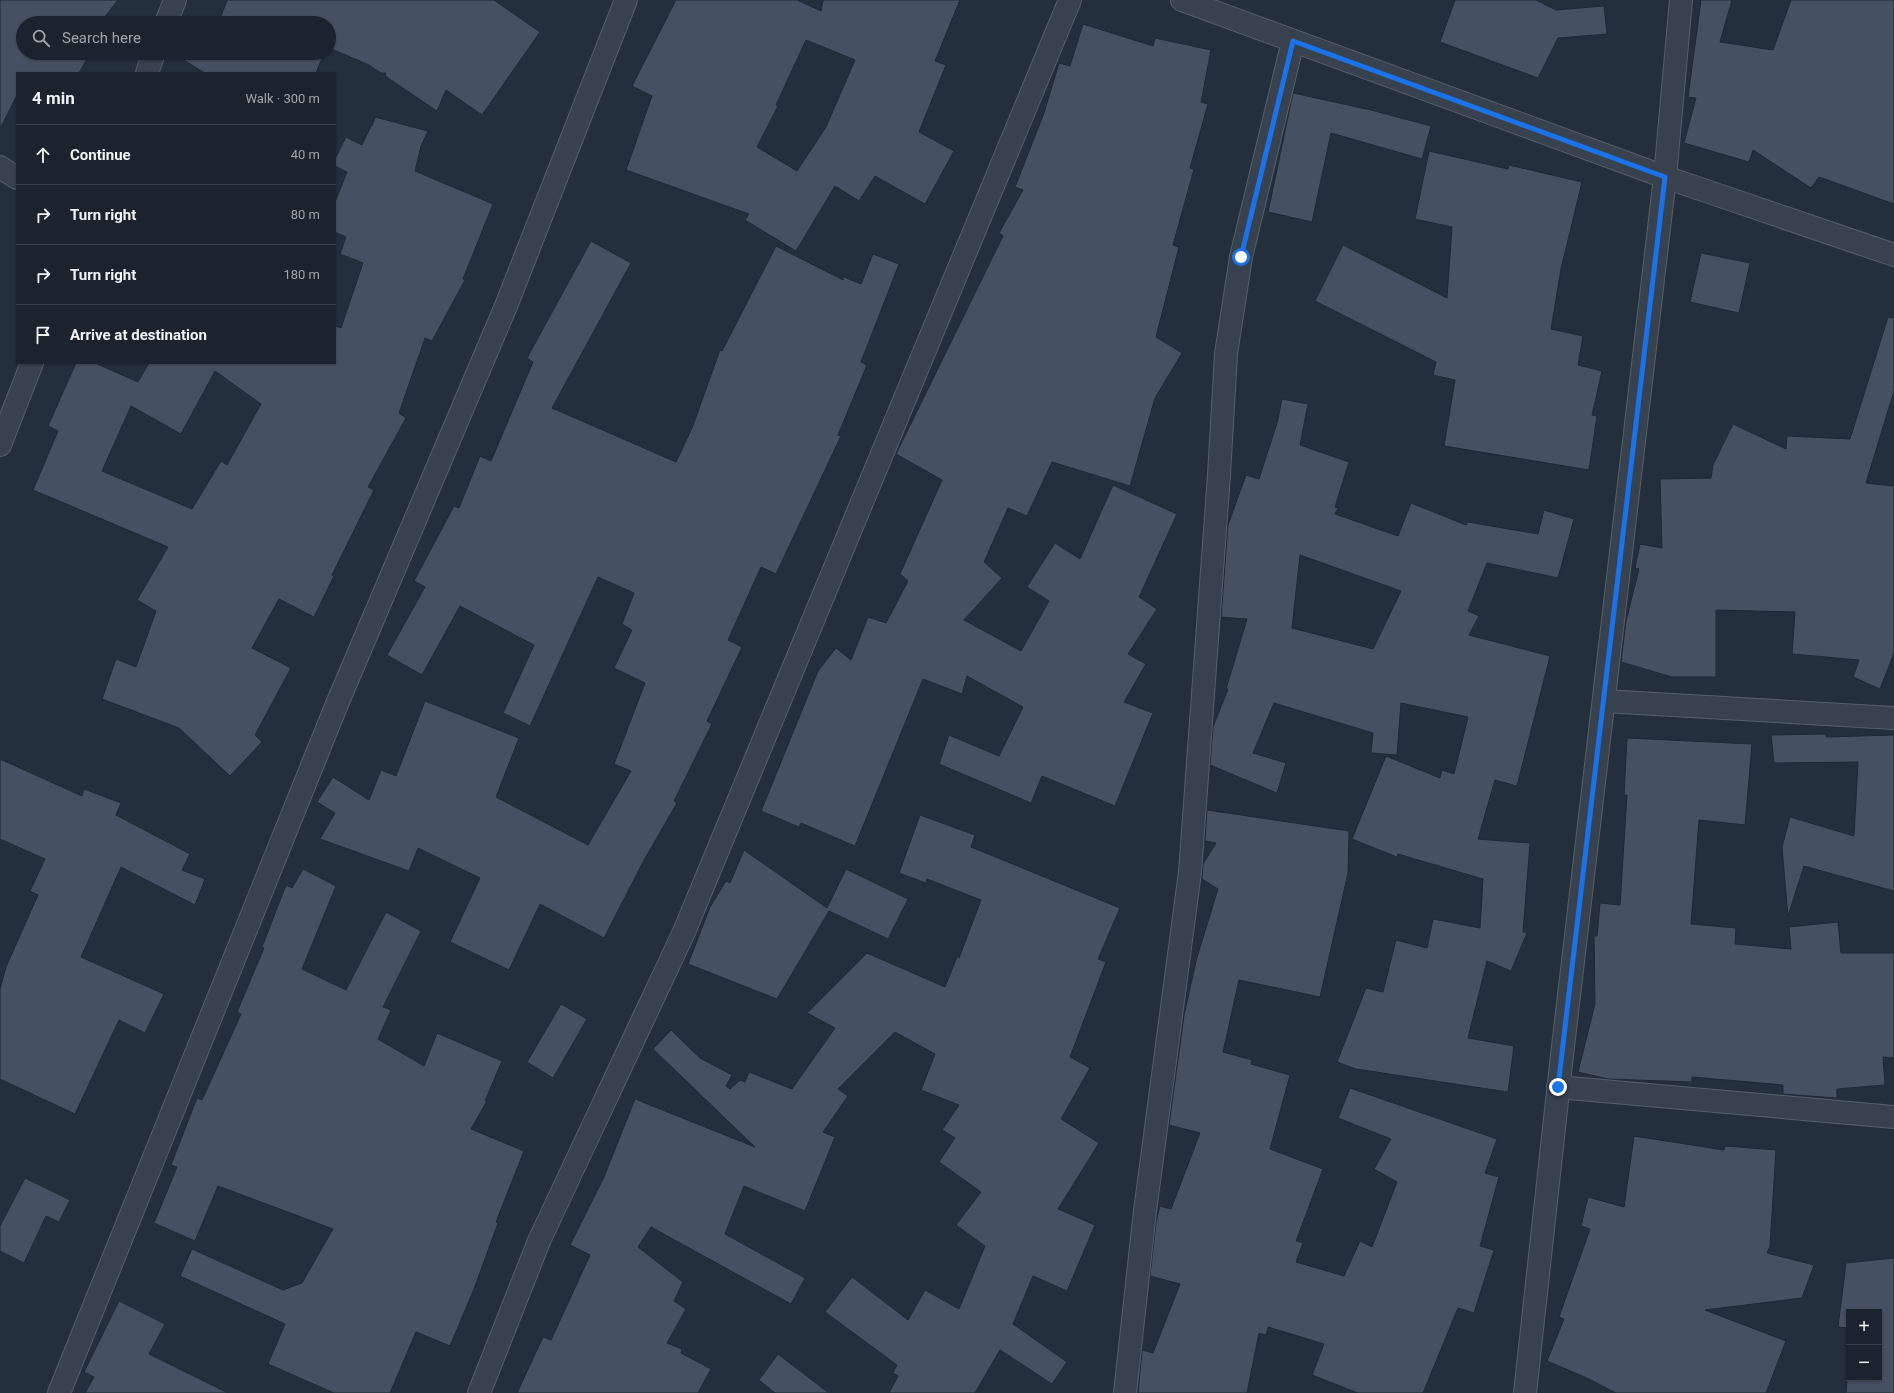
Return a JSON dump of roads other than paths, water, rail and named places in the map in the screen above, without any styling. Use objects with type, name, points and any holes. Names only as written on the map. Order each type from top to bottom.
[{"type":"street","points":[[169,16],[175,0]]},
{"type":"street","points":[[60,1393],[337,704],[506,306],[626,0]]},
{"type":"street","points":[[479,1393],[539,1241],[684,932],[1070,0]]},
{"type":"street","points":[[1182,0],[1665,177],[1894,255]]},
{"type":"street","points":[[1525,1393],[1558,1087],[1665,177],[1681,0]]},
{"type":"street","points":[[1125,1393],[1145,1211],[1190,872],[1219,475],[1226,354],[1241,257],[1293,41]]},
{"type":"street","points":[[146,72],[151,60]]},
{"type":"street","points":[[0,167],[16,177]]},
{"type":"street","points":[[0,445],[32,364]]},
{"type":"street","points":[[1604,701],[1894,718]]},
{"type":"street","points":[[1558,1087],[1894,1118]]}]
